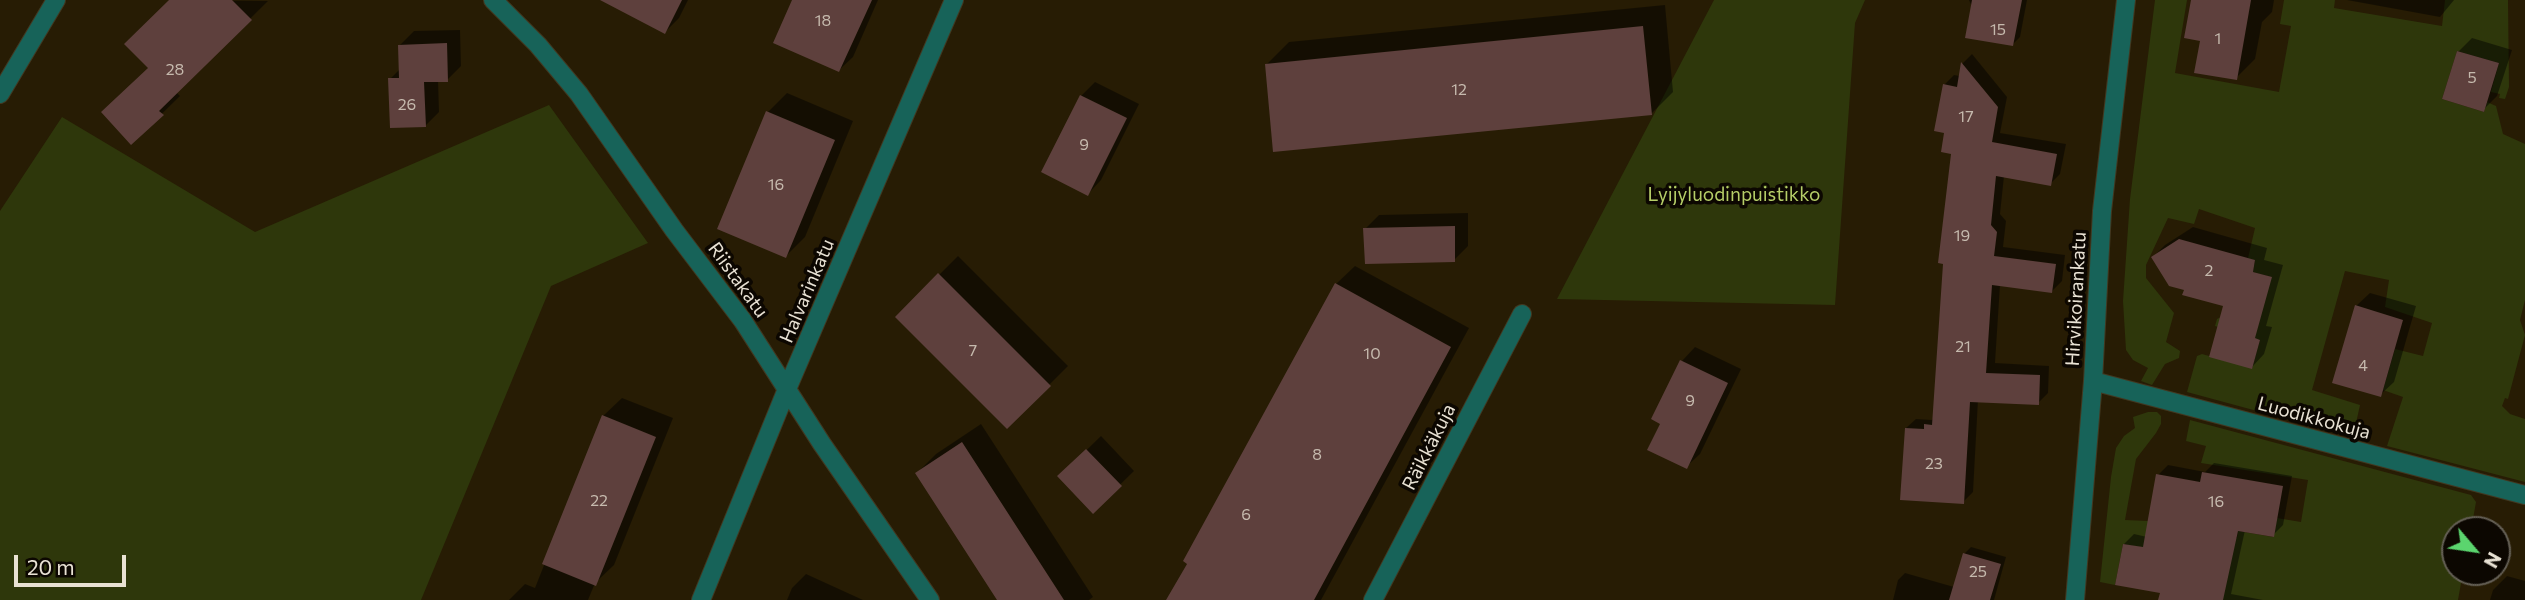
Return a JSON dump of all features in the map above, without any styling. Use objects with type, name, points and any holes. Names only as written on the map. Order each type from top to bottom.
[{"type":"street","points":[[0,94],[56,0]]},
{"type":"street","name":"Riistakatu","points":[[493,0],[538,45],[579,94],[674,230],[743,321],[930,600]]},
{"type":"street","name":"Halvarinkatu","points":[[701,600],[787,389],[954,0]]},
{"type":"street","name":"Hirvikoirankatu","points":[[2075,600],[2093,381],[2102,211],[2126,0]]},
{"type":"street","name":"Räikkäkuja","points":[[1373,600],[1522,314]]},
{"type":"street","name":"Luodikkokuja","points":[[2093,381],[2525,495]]},
{"type":"green space","name":"Lyijyluodinpuistikko","points":[[1714,0],[1865,0],[1855,23],[1835,305],[1557,299]]},
{"type":"green space","points":[[2155,0],[2187,0],[2175,73],[2279,92],[2291,26],[2280,24],[2284,0],[2335,0],[2334,8],[2442,26],[2445,0],[2508,0],[2509,87],[2505,99],[2499,98],[2500,94],[2491,92],[2499,63],[2457,51],[2442,99],[2484,112],[2487,102],[2496,106],[2503,134],[2525,144],[2525,300],[2520,320],[2525,335],[2508,399],[2505,398],[2502,406],[2510,414],[2525,419],[2525,482],[2387,446],[2403,397],[2383,390],[2395,349],[2423,356],[2432,323],[2385,307],[2389,280],[2345,271],[2312,390],[2360,405],[2353,437],[2187,392],[2197,356],[2202,354],[2252,368],[2260,340],[2215,326],[2217,319],[2243,306],[2271,277],[2253,272],[2255,261],[2248,258],[2255,228],[2199,209],[2194,224],[2168,218],[2146,265],[2146,278],[2174,313],[2166,342],[2180,351],[2179,358],[2165,364],[2152,385],[2141,381],[2148,368],[2133,360],[2126,350],[2123,301],[2130,199]]},
{"type":"green space","points":[[549,105],[648,243],[551,286],[421,600],[0,600],[0,211],[62,117],[255,232]]},
{"type":"green space","points":[[2157,412],[2161,416],[2161,424],[2136,459],[2125,520],[2148,521],[2237,538],[2238,531],[2273,537],[2277,518],[2301,522],[2308,480],[2201,463],[2206,446],[2186,441],[2190,420],[2471,495],[2476,502],[2474,516],[2441,516],[2441,586],[2460,586],[2458,600],[2223,600],[2144,548],[2123,544],[2115,585],[2100,582],[2116,448],[2124,436],[2135,428],[2133,417]]},
{"type":"building","points":[[169,0],[232,0],[252,20],[159,111],[164,115],[131,145],[101,112],[148,68],[124,44]]},
{"type":"building","points":[[600,0],[682,0],[665,34]]},
{"type":"building","points":[[792,0],[872,0],[839,72],[773,43]]},
{"type":"building","points":[[1972,0],[2022,0],[2013,46],[1965,38]]},
{"type":"building","points":[[2191,0],[2251,0],[2237,80],[2194,73],[2200,41],[2184,38]]},
{"type":"building","points":[[1643,26],[1652,115],[1273,152],[1265,64]]},
{"type":"building","points":[[447,43],[448,82],[424,82],[426,127],[390,128],[388,78],[399,78],[398,45]]},
{"type":"building","points":[[2457,51],[2499,63],[2484,112],[2442,99]]},
{"type":"building","points":[[1961,62],[1998,107],[1992,142],[2057,154],[2051,186],[1996,176],[1991,225],[1997,232],[1994,256],[2056,264],[2052,293],[1992,285],[1986,373],[2040,375],[2039,405],[1970,402],[1964,504],[1900,500],[1905,428],[1924,429],[1924,424],[1932,425],[1943,264],[1938,263],[1951,154],[1941,152],[1944,133],[1934,131],[1943,84],[1957,87]]},
{"type":"building","points":[[1080,95],[1127,118],[1088,196],[1041,172]]},
{"type":"building","points":[[766,111],[835,140],[786,258],[717,229]]},
{"type":"building","points":[[1455,226],[1455,262],[1365,264],[1363,228]]},
{"type":"building","points":[[2179,239],[2255,260],[2253,272],[2272,277],[2255,338],[2260,340],[2252,369],[2209,357],[2223,306],[2182,295],[2184,290],[2169,286],[2151,257]]},
{"type":"building","points":[[938,273],[1051,386],[1007,429],[895,317]]},
{"type":"building","points":[[1335,283],[1451,347],[1314,600],[1166,600],[1187,564],[1183,561]]},
{"type":"building","points":[[2355,305],[2403,320],[2381,397],[2332,383]]},
{"type":"building","points":[[1680,360],[1728,383],[1687,469],[1647,450],[1660,424],[1651,419]]},
{"type":"building","points":[[602,415],[656,437],[596,586],[542,564]]},
{"type":"building","points":[[962,442],[1064,600],[997,600],[915,473]]},
{"type":"building","points":[[1086,449],[1122,486],[1093,514],[1057,476]]},
{"type":"building","points":[[2202,472],[2283,486],[2274,537],[2238,531],[2223,600],[2158,600],[2160,593],[2115,585],[2123,544],[2143,547],[2156,474],[2200,482]]},
{"type":"building","points":[[1963,553],[2001,564],[1990,600],[1949,600]]}]
